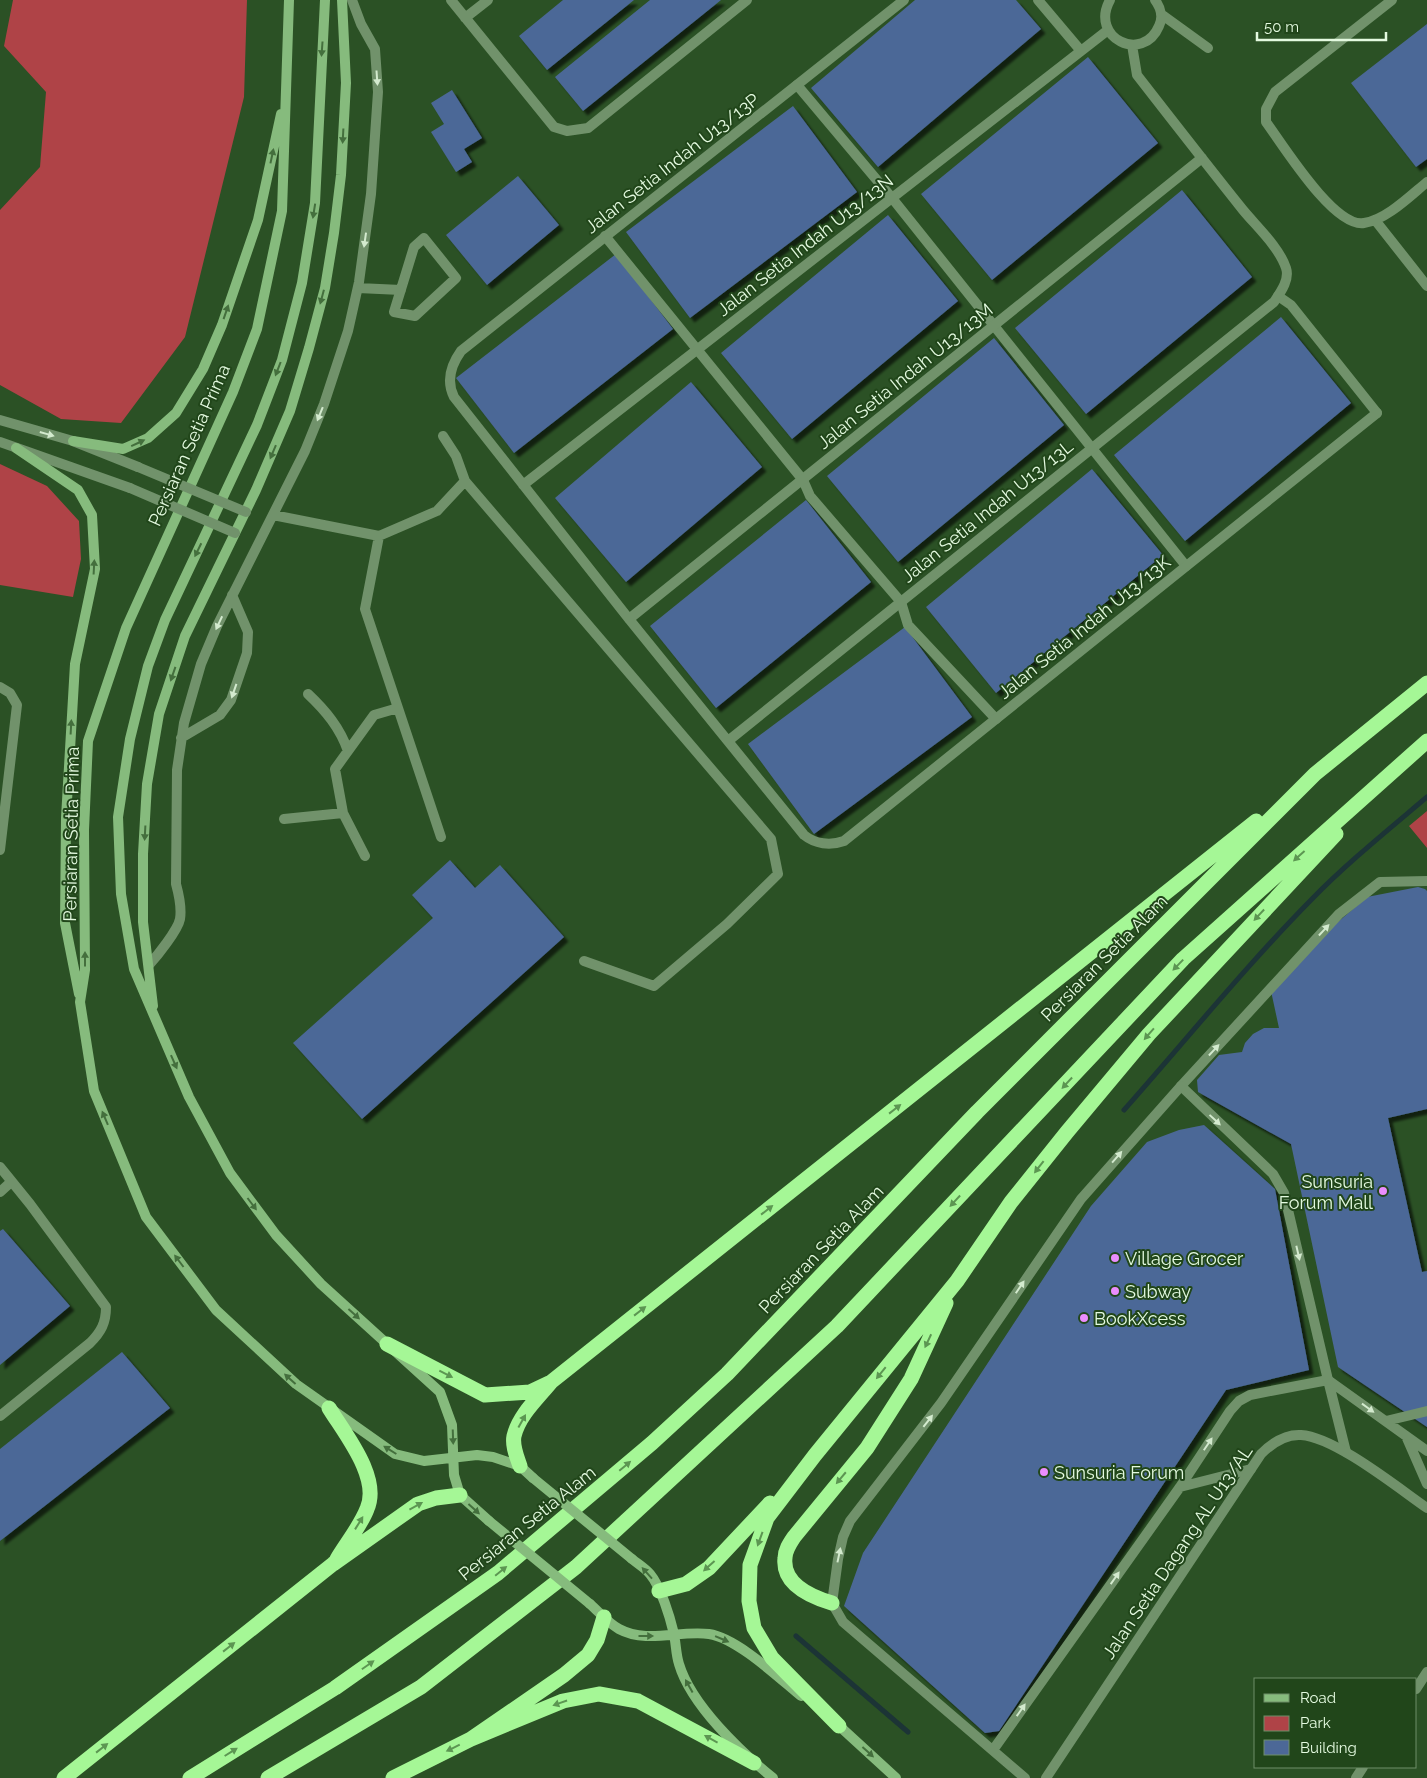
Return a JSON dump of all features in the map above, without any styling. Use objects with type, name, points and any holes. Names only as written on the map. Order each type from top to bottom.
[{"type":"highway","name":"Persiaran Setia Alam","points":[[190,1778],[335,1688],[498,1573],[652,1444],[727,1374],[977,1112],[1316,774],[1427,683]]},
{"type":"highway","points":[[839,1726],[772,1658],[754,1628],[749,1601],[750,1565],[767,1518],[815,1455],[956,1281],[1011,1202],[1149,1034],[1427,741]]},
{"type":"highway","points":[[268,1778],[421,1687],[576,1567],[837,1326],[1183,960],[1420,750]]},
{"type":"highway","points":[[520,1466],[514,1450],[514,1437],[522,1418],[551,1382],[1316,774]]},
{"type":"highway","points":[[832,1603],[816,1599],[798,1588],[787,1572],[784,1559],[788,1548],[794,1537],[867,1448],[911,1380],[956,1281]]},
{"type":"highway","points":[[387,1344],[485,1395],[530,1392],[551,1382]]},
{"type":"highway","points":[[329,1408],[366,1468],[370,1485],[368,1508],[333,1564]]},
{"type":"highway","points":[[659,1591],[686,1584],[709,1568],[815,1455]]},
{"type":"highway","points":[[64,1778],[333,1564],[418,1504],[436,1498],[460,1496]]},
{"type":"highway","points":[[471,1739],[564,1675],[588,1655],[597,1640],[604,1616]]},
{"type":"highway","points":[[393,1778],[471,1739],[563,1702],[599,1694],[638,1701],[754,1763]]},
{"type":"street","name":"Persiaran Setia Prima","points":[[289,0],[282,211],[257,329],[233,392],[126,628],[88,740],[84,830],[84,970],[80,1002],[94,1091],[146,1217],[216,1310],[296,1384],[394,1454],[424,1461],[477,1455],[494,1457],[520,1466]]},
{"type":"street","points":[[325,0],[315,203],[302,283],[282,360],[257,425],[165,620],[148,666],[130,739],[118,817],[121,894],[134,969],[189,1097],[230,1173],[276,1235],[321,1284],[440,1392],[452,1425],[454,1475],[460,1496],[618,1628],[639,1636],[710,1634],[726,1640],[747,1653],[839,1726],[896,1778]]},
{"type":"street","points":[[154,1017],[143,922],[144,854],[147,784],[159,714],[185,636],[246,512],[290,411],[325,288],[341,175],[346,83],[342,0]]},
{"type":"street","points":[[149,965],[180,921],[180,901],[176,884],[177,770],[184,723],[201,664],[232,595],[305,451],[324,404],[348,331],[358,288],[371,194],[378,92],[375,50],[361,24],[352,0]]},
{"type":"street","points":[[451,0],[554,126],[567,131],[588,128],[747,0]]},
{"type":"street","points":[[465,18],[488,0]]},
{"type":"street","name":"Jalan Setia Indah U13/13P","points":[[522,485],[454,397],[450,388],[450,377],[452,366],[461,351],[904,0]]},
{"type":"street","points":[[1038,0],[1080,51]]},
{"type":"street","points":[[1110,0],[1105,14],[1108,30],[1114,38],[1122,43],[1132,45],[1150,39],[1156,32],[1161,14],[1155,0]]},
{"type":"street","points":[[1392,0],[1275,92],[1266,109],[1266,122],[1323,200],[1335,212],[1348,220],[1362,224],[1375,220],[1397,206],[1427,182]]},
{"type":"street","points":[[1161,14],[1208,48]]},
{"type":"street","name":"Jalan Setia Indah U13/13N","points":[[522,485],[1108,30]]},
{"type":"street","points":[[1132,45],[1137,75],[1279,254],[1287,270],[1286,281],[1278,296]]},
{"type":"street","points":[[797,85],[892,198],[1186,566]]},
{"type":"street","points":[[74,441],[123,449],[148,438],[176,413],[204,369],[222,325],[258,220],[287,87]]},
{"type":"street","name":"Jalan Setia Indah U13/13M","points":[[629,619],[1202,158]]},
{"type":"street","points":[[1375,220],[1427,286]]},
{"type":"street","points":[[605,236],[802,480],[810,496],[901,602],[908,625],[996,718]]},
{"type":"street","points":[[424,238],[456,278],[415,316],[394,312],[401,290],[414,247],[424,238]]},
{"type":"street","points":[[358,288],[401,290]]},
{"type":"street","name":"Jalan Setia Indah U13/13L","points":[[728,741],[1267,307],[1278,296]]},
{"type":"street","name":"Jalan Setia Indah U13/13K","points":[[728,741],[804,835],[811,840],[823,843],[834,844],[844,841],[1377,413],[1291,305],[1278,296]]},
{"type":"street","points":[[0,420],[74,441],[246,512]]},
{"type":"street","points":[[443,436],[456,456],[465,482],[772,840],[778,874],[727,924],[654,986],[584,960]]},
{"type":"street","points":[[0,442],[130,488],[235,533]]},
{"type":"street","points":[[16,448],[78,490],[92,515],[94,569],[75,664],[66,818],[65,923],[80,1002]]},
{"type":"street","points":[[273,515],[379,536],[437,511],[465,482]]},
{"type":"street","points":[[522,485],[728,741]]},
{"type":"street","points":[[379,536],[365,609],[441,837]]},
{"type":"street","points":[[181,738],[220,715],[231,700],[241,672],[247,654],[248,632],[232,595]]},
{"type":"street","points":[[0,687],[10,693],[17,705],[0,850]]},
{"type":"street","points":[[308,694],[337,725],[344,737],[348,751]]},
{"type":"street","points":[[365,856],[343,813],[335,769],[374,715],[398,708]]},
{"type":"street","points":[[284,819],[343,813]]},
{"type":"street","points":[[1025,1778],[843,1622],[832,1603],[838,1559],[843,1537],[850,1521],[941,1403],[1081,1199],[1180,1086],[1338,914],[1380,882],[1427,882]]},
{"type":"street","points":[[1180,1086],[1272,1174],[1284,1193],[1346,1452]]},
{"type":"street","points":[[0,1167],[30,1204],[106,1307],[106,1320],[100,1332],[90,1343],[0,1416]]},
{"type":"street","points":[[0,1192],[12,1182]]},
{"type":"street","points":[[993,1750],[1180,1486],[1230,1411],[1239,1401],[1256,1394],[1328,1380],[1427,1450]]},
{"type":"street","points":[[1386,1421],[1427,1411]]},
{"type":"street","name":"Jalan Setia Dagang AL U13/AL","points":[[1046,1778],[1261,1454],[1272,1443],[1284,1438],[1301,1435],[1316,1438],[1346,1452],[1427,1508]]},
{"type":"street","points":[[1405,1435],[1427,1484]]},
{"type":"street","points":[[520,1466],[650,1574],[659,1591],[674,1635],[679,1664],[689,1687],[709,1716],[754,1763],[773,1778]]},
{"type":"street","points":[[1180,1486],[1251,1469]]},
{"type":"street","points":[[1417,1687],[1427,1672]]},
{"type":"green space","points":[[13,0],[247,0],[244,97],[185,337],[121,423],[61,419],[0,385],[0,210],[40,167],[46,92],[4,46]]},
{"type":"green space","points":[[0,464],[47,486],[79,521],[81,559],[73,597],[0,585]]},
{"type":"green space","points":[[1427,811],[1427,848],[1409,826]]},
{"type":"building","points":[[563,0],[634,0],[547,70],[519,36]]},
{"type":"building","points":[[650,0],[721,0],[583,111],[555,77]]},
{"type":"building","points":[[915,0],[1016,0],[1041,29],[878,167],[811,88]]},
{"type":"building","points":[[1427,24],[1427,159],[1416,167],[1351,83]]},
{"type":"building","points":[[1088,57],[1158,143],[992,280],[921,194]]},
{"type":"building","points":[[452,90],[482,138],[464,149],[472,162],[456,172],[431,132],[444,124],[431,103]]},
{"type":"building","points":[[793,106],[857,192],[690,318],[626,232]]},
{"type":"building","points":[[518,176],[559,225],[487,285],[446,235]]},
{"type":"building","points":[[1182,190],[1252,277],[1086,414],[1015,328]]},
{"type":"building","points":[[888,215],[958,301],[792,439],[721,353]]},
{"type":"building","points":[[616,254],[673,329],[514,453],[456,378]]},
{"type":"building","points":[[1281,317],[1351,403],[1185,541],[1114,455]]},
{"type":"building","points":[[994,338],[1064,425],[898,562],[827,476]]},
{"type":"building","points":[[691,382],[762,467],[626,582],[555,498]]},
{"type":"building","points":[[1092,469],[1163,555],[996,693],[926,607]]},
{"type":"building","points":[[806,500],[871,582],[716,708],[650,626]]},
{"type":"building","points":[[905,627],[972,717],[814,834],[748,744]]},
{"type":"building","points":[[450,860],[475,888],[500,865],[564,937],[362,1119],[293,1043],[433,918],[412,895]]},
{"type":"building","points":[[1418,887],[1427,891],[1427,1109],[1388,1118],[1422,1272],[1427,1271],[1427,1427],[1338,1367],[1291,1144],[1198,1092],[1197,1080],[1219,1055],[1242,1052],[1245,1043],[1253,1034],[1264,1028],[1279,1028],[1271,991],[1331,928],[1367,897]]},
{"type":"building","name":"Sunsuria Forum","points":[[1204,1125],[1275,1189],[1309,1370],[1226,1390],[999,1731],[985,1733],[844,1606],[863,1553],[1091,1206],[1147,1142],[1179,1130]]},
{"type":"building","points":[[3,1229],[70,1306],[0,1365],[0,1231]]},
{"type":"building","points":[[122,1352],[170,1408],[0,1541],[0,1449]]},
{"type":"waterway","points":[[1124,1110],[1239,977],[1311,900],[1353,860],[1427,797]]},
{"type":"waterway","points":[[796,1636],[908,1732]]},
{"type":"place","name":"Sunsuria Forum Mall","points":[[1383,1191]]},
{"type":"place","name":"Village Grocer","points":[[1115,1258]]},
{"type":"place","name":"Subway","points":[[1115,1291]]},
{"type":"place","name":"BookXcess","points":[[1084,1318]]},
{"type":"place","name":"Sunsuria Forum","points":[[1044,1472]]}]
